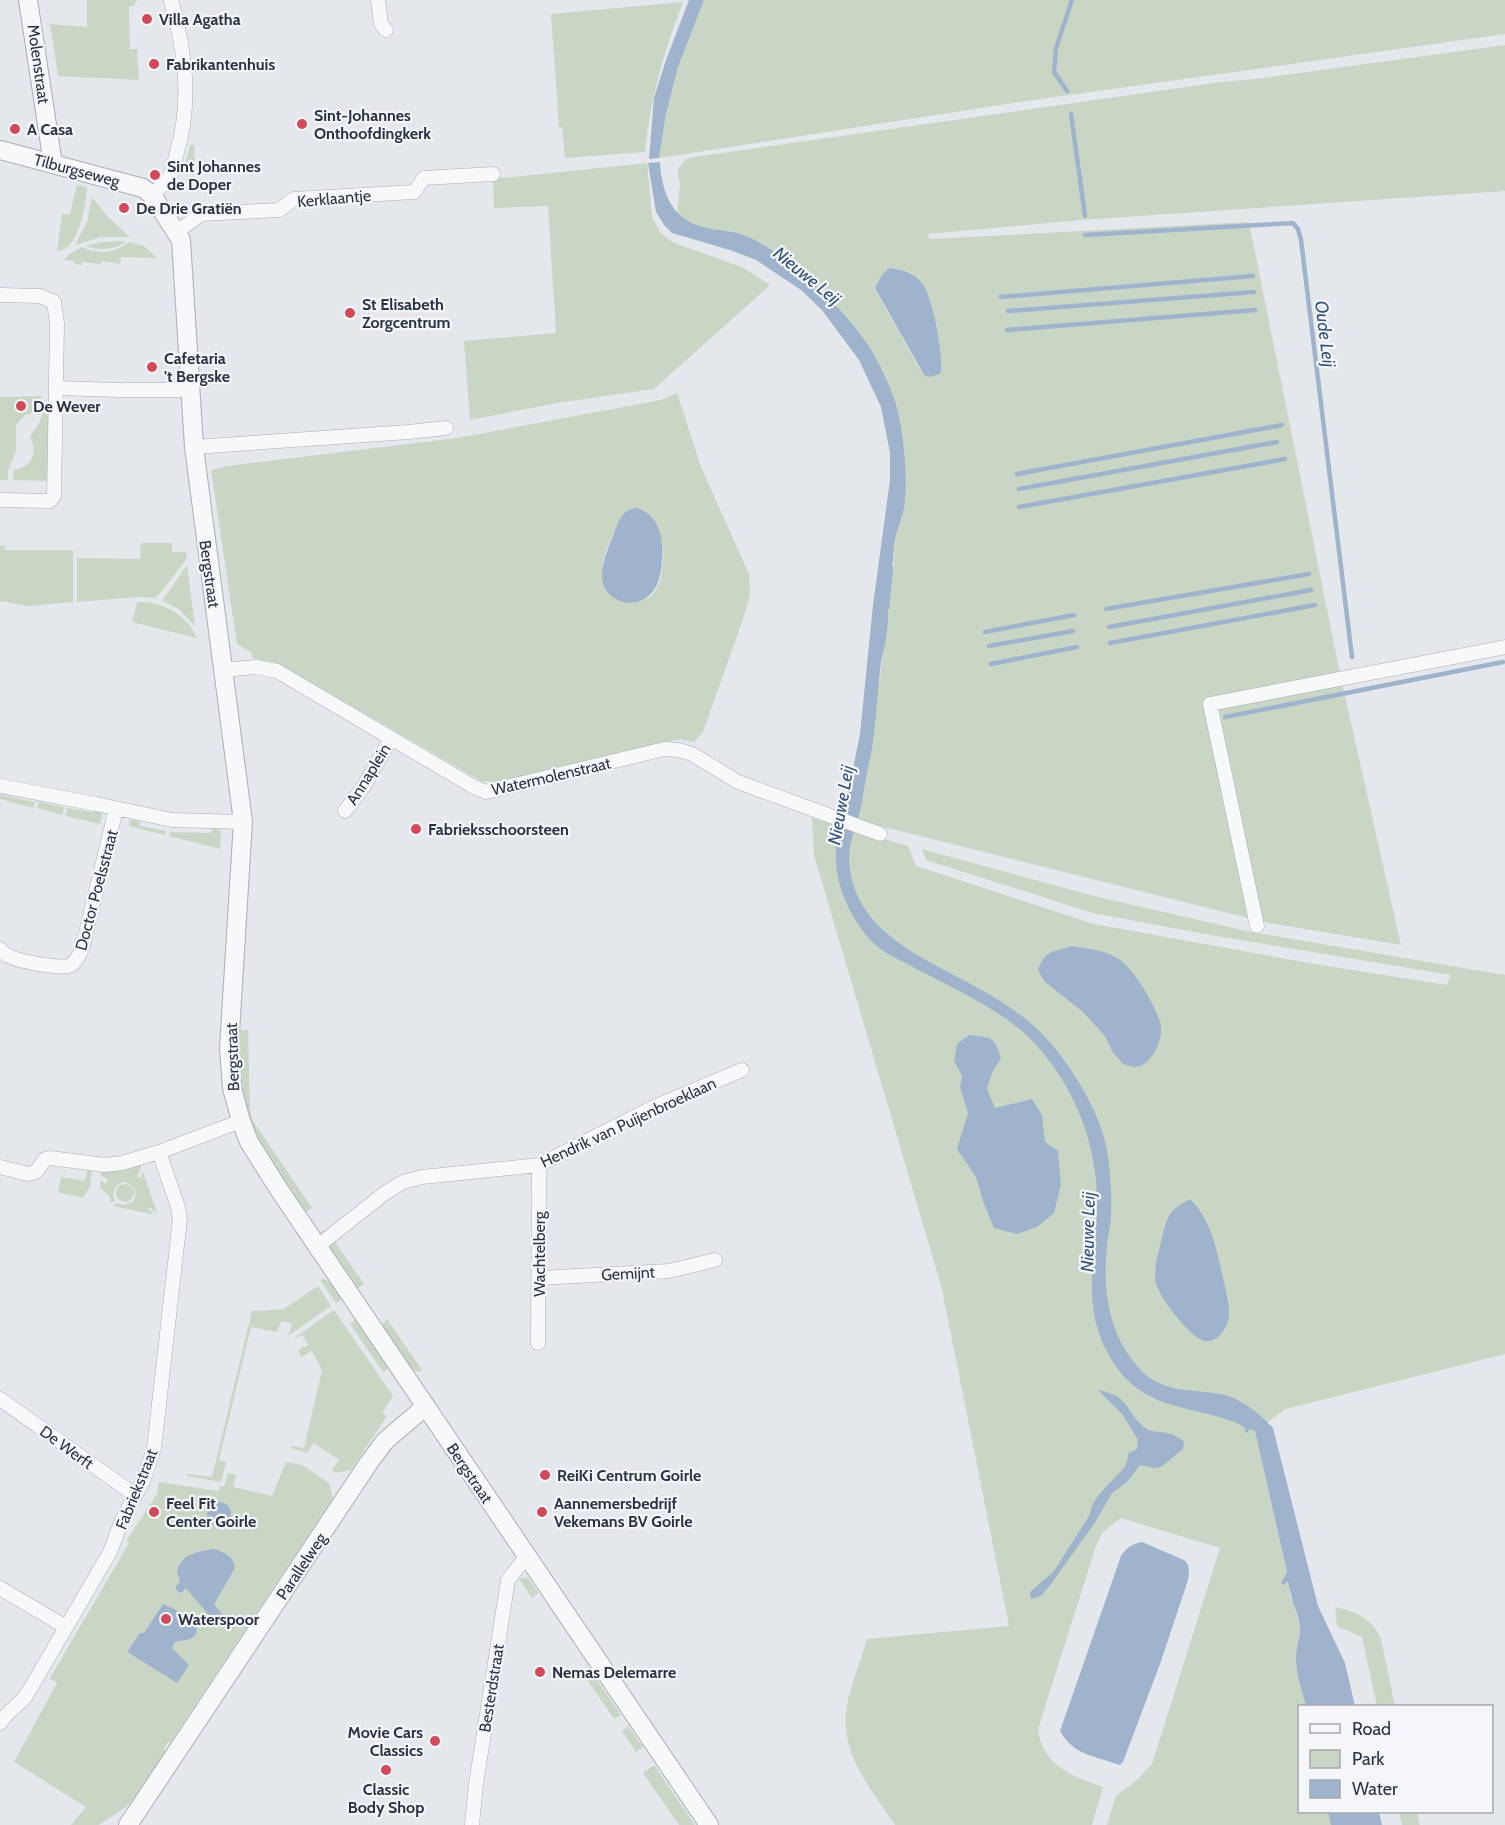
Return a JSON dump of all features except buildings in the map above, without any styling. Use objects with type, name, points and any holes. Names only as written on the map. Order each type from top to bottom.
[{"type":"street","name":"Molenstraat","points":[[28,0],[53,164]]},
{"type":"street","points":[[152,195],[164,184],[171,173],[182,135],[184,118],[184,63],[171,0]]},
{"type":"street","points":[[378,0],[381,24],[386,30]]},
{"type":"street","name":"Tilburgseweg","points":[[0,150],[143,188],[152,195]]},
{"type":"street","name":"Kerklaantje","points":[[177,232],[201,214],[279,210],[294,199],[414,192],[424,178],[493,174]]},
{"type":"street","name":"Bergstraat","points":[[152,195],[181,240],[194,447],[243,822],[229,1048],[232,1088],[241,1121],[249,1142],[278,1188],[708,1825]]},
{"type":"street","points":[[0,295],[40,296],[54,302],[57,324],[54,496],[50,501],[0,500]]},
{"type":"street","points":[[56,388],[190,390]]},
{"type":"street","points":[[194,447],[446,428]]},
{"type":"street","points":[[1257,926],[1210,705],[1505,647]]},
{"type":"street","name":"Watermolenstraat","points":[[223,670],[256,667],[277,671],[486,792],[657,751],[679,750],[692,754],[738,782],[874,832]]},
{"type":"street","name":"Annaplein","points":[[345,811],[364,786],[391,738]]},
{"type":"street","points":[[0,786],[172,820],[243,822]]},
{"type":"street","name":"Doctor Poelsstraat","points":[[0,949],[7,956],[52,967],[70,966],[77,960],[82,949],[113,808]]},
{"type":"street","name":"Hendrik van Puijenbroeklaan","points":[[318,1246],[385,1193],[403,1182],[422,1177],[539,1165],[654,1107],[742,1070]]},
{"type":"street","points":[[0,1167],[28,1174],[36,1172],[45,1159],[50,1158],[105,1166],[122,1163],[159,1152],[241,1121]]},
{"type":"street","name":"Fabriekstraat","points":[[0,1723],[9,1711],[26,1696],[110,1552],[122,1520],[142,1481],[154,1448],[180,1219],[175,1196],[159,1152]]},
{"type":"street","name":"Wachtelberg","points":[[538,1343],[539,1165]]},
{"type":"street","name":"Gemijnt","points":[[539,1278],[669,1271],[715,1260]]},
{"type":"street","name":"De Werft","points":[[0,1399],[135,1496]]},
{"type":"street","name":"Parallelweg","points":[[128,1825],[368,1464],[385,1441],[426,1406]]},
{"type":"street","name":"Besterdstraat","points":[[472,1825],[476,1784],[508,1580],[526,1557]]},
{"type":"street","points":[[0,1588],[66,1627]]},
{"type":"green space","points":[[87,0],[141,0],[136,1],[134,6],[129,6],[130,49],[137,49],[139,80],[58,76],[50,24],[87,27]]},
{"type":"green space","points":[[704,0],[1505,0],[1505,34],[1013,103],[659,158],[666,114],[678,67]]},
{"type":"green space","points":[[683,2],[659,76],[650,114],[645,152],[565,158],[562,127],[559,127],[551,14]]},
{"type":"green space","points":[[1505,45],[1505,191],[1081,220],[928,234],[929,239],[1249,222],[1340,674],[1401,945],[1268,923],[852,819],[880,679],[893,573],[899,488],[875,369],[781,265],[677,219],[680,184],[678,169],[685,160],[694,157]],"holes":[[[875,289],[931,306],[924,375]]]},
{"type":"green space","points":[[190,145],[194,145],[195,174],[187,174],[184,169]]},
{"type":"green space","points":[[647,163],[652,217],[660,232],[672,242],[744,268],[770,285],[654,389],[557,403],[470,420],[464,341],[556,333],[548,206],[494,208],[493,179]]},
{"type":"green space","points":[[77,185],[87,187],[80,225],[71,243],[65,249],[57,251],[62,214],[70,214]]},
{"type":"green space","points":[[92,197],[108,217],[130,237],[101,237],[75,245],[87,222]]},
{"type":"green space","points":[[102,242],[126,242],[106,249],[85,246]]},
{"type":"green space","points":[[129,242],[144,246],[157,258],[121,257],[120,264],[102,261],[101,264],[82,262],[82,265],[64,260],[82,247],[106,252],[118,249]]},
{"type":"green space","points":[[677,393],[701,467],[749,574],[750,594],[743,619],[703,732],[694,742],[680,739],[500,782],[481,781],[286,668],[253,658],[252,653],[237,644],[211,470],[227,466],[457,438],[661,400]],"holes":[[[623,514],[659,528],[663,565],[655,592],[649,597],[633,602],[625,602],[611,595],[603,583],[604,559]]]},
{"type":"green space","points":[[42,396],[39,411],[25,415],[16,425],[16,450],[8,471],[8,480],[0,480],[0,397]]},
{"type":"green space","points":[[46,404],[50,404],[49,481],[13,480],[14,470],[25,466],[32,458],[34,448],[30,437],[39,423]]},
{"type":"green space","points":[[141,543],[172,543],[172,552],[186,552],[187,558],[155,598],[137,597],[77,602],[77,558],[140,559]]},
{"type":"green space","points":[[0,546],[5,546],[5,550],[73,550],[73,602],[28,606],[0,601]]},
{"type":"green space","points":[[187,565],[195,626],[179,609],[162,601]]},
{"type":"green space","points":[[137,602],[155,604],[172,611],[187,622],[197,638],[132,622]]},
{"type":"green space","points":[[0,795],[35,802],[33,808],[0,799]]},
{"type":"green space","points":[[38,802],[64,807],[62,815],[37,808]]},
{"type":"green space","points":[[67,808],[93,812],[95,808],[103,810],[100,824],[66,816]]},
{"type":"green space","points":[[812,818],[908,846],[916,866],[1094,924],[1309,963],[1447,985],[1451,975],[1093,913],[926,860],[922,849],[1098,897],[1251,932],[1505,975],[1505,1354],[1286,1409],[1255,1431],[1287,1572],[1290,1596],[1300,1628],[1296,1657],[1297,1671],[1306,1705],[1298,1705],[1298,1813],[1328,1813],[1331,1825],[1107,1825],[1116,1796],[1137,1780],[1152,1764],[1220,1548],[1121,1518],[1102,1533],[1096,1546],[1038,1729],[1045,1752],[1052,1760],[1070,1773],[1103,1787],[1092,1825],[895,1825],[859,1769],[847,1739],[845,1722],[849,1697],[867,1639],[1009,1626],[942,1289],[814,855]]},
{"type":"green space","points":[[130,820],[140,821],[140,826],[166,831],[165,835],[129,826]]},
{"type":"green space","points":[[212,828],[221,832],[220,849],[169,836],[170,832],[211,833]]},
{"type":"green space","points":[[240,1030],[248,1030],[250,1111],[253,1121],[312,1208],[306,1212],[269,1157],[252,1125],[242,1085]]},
{"type":"green space","points":[[141,1165],[137,1177],[140,1178],[143,1172],[157,1213],[149,1207],[148,1209],[155,1215],[113,1206],[117,1203],[123,1205],[133,1202],[135,1192],[130,1185],[123,1182],[115,1187],[113,1196],[115,1201],[111,1203],[109,1196],[100,1188],[100,1180],[106,1184],[108,1180],[101,1175],[101,1172]]},
{"type":"green space","points":[[87,1170],[92,1171],[90,1186],[83,1198],[58,1192],[61,1177],[85,1181]]},
{"type":"green space","points":[[125,1184],[131,1187],[134,1193],[131,1199],[125,1202],[119,1199],[116,1193],[119,1187]]},
{"type":"green space","points":[[326,1229],[364,1284],[358,1288],[320,1233]]},
{"type":"green space","points":[[320,1280],[329,1281],[342,1299],[336,1303]]},
{"type":"green space","points":[[318,1286],[331,1306],[288,1336],[292,1324],[281,1321],[277,1332],[251,1327],[219,1460],[226,1462],[221,1482],[187,1476],[187,1474],[212,1477],[252,1311],[284,1309]]},
{"type":"green space","points":[[334,1310],[393,1396],[382,1413],[387,1416],[351,1470],[336,1473],[332,1470],[339,1460],[314,1443],[307,1453],[291,1448],[292,1446],[304,1448],[322,1370],[312,1351],[301,1357],[298,1350],[308,1345],[303,1335],[293,1339]]},
{"type":"green space","points":[[356,1319],[388,1368],[383,1372],[350,1324]]},
{"type":"green space","points":[[387,1319],[422,1370],[419,1372],[413,1370],[382,1325]]},
{"type":"green space","name":"Waterspoor","points":[[286,1462],[302,1465],[329,1483],[333,1498],[170,1743],[168,1742],[164,1749],[166,1751],[134,1798],[127,1806],[99,1825],[71,1825],[86,1807],[14,1762],[57,1683],[50,1678],[129,1543],[127,1540],[157,1494],[159,1482],[219,1491],[220,1486],[224,1486],[228,1473],[236,1475],[233,1487],[272,1496]]},
{"type":"green space","points":[[528,1578],[538,1593],[532,1598],[519,1579]]},
{"type":"green space","points":[[1335,1607],[1362,1617],[1373,1626],[1381,1639],[1395,1705],[1377,1705],[1362,1637],[1337,1626]]},
{"type":"green space","points":[[588,1667],[621,1715],[614,1719],[581,1671]]},
{"type":"green space","points":[[628,1726],[643,1747],[636,1752],[622,1731]]},
{"type":"green space","points":[[654,1765],[695,1825],[679,1825],[643,1773]]},
{"type":"green space","points":[[1399,1813],[1417,1813],[1420,1825],[1402,1825]]},
{"type":"water","points":[[689,0],[704,0],[678,67],[666,114],[659,158],[649,159],[654,98]]},
{"type":"water","points":[[660,162],[669,201],[685,219],[699,226],[746,236],[778,254],[812,282],[856,328],[884,374],[899,418],[906,486],[888,587],[888,626],[881,663],[872,747],[861,807],[849,854],[850,870],[856,891],[865,910],[894,939],[1019,1014],[1046,1038],[1072,1071],[1099,1121],[1107,1153],[1111,1222],[1106,1276],[1109,1306],[1117,1334],[1133,1361],[1152,1379],[1172,1388],[1228,1396],[1256,1412],[1273,1428],[1318,1606],[1345,1663],[1355,1705],[1306,1705],[1296,1661],[1299,1621],[1288,1581],[1284,1585],[1281,1583],[1287,1572],[1255,1431],[1249,1429],[1248,1433],[1245,1432],[1246,1429],[1230,1420],[1174,1406],[1150,1396],[1129,1382],[1107,1351],[1098,1331],[1092,1292],[1097,1206],[1094,1163],[1083,1122],[1064,1083],[1039,1048],[1012,1023],[980,1002],[882,950],[862,929],[848,907],[839,883],[836,836],[839,818],[846,803],[860,734],[873,605],[890,480],[890,453],[881,407],[859,360],[822,310],[801,290],[756,260],[672,233],[664,225],[656,212],[648,163]]},
{"type":"water","points":[[889,268],[911,274],[919,279],[926,290],[939,342],[940,374],[929,377],[924,375],[875,288]]},
{"type":"water","points":[[637,508],[646,512],[657,525],[662,542],[662,561],[657,585],[649,596],[628,603],[609,594],[603,585],[602,573],[606,553],[620,520],[624,513]]},
{"type":"water","points":[[1072,946],[1097,950],[1115,957],[1126,965],[1144,989],[1160,1022],[1161,1035],[1152,1056],[1142,1065],[1136,1067],[1123,1064],[1112,1051],[1105,1036],[1083,1012],[1044,981],[1038,970],[1047,955]]},
{"type":"water","points":[[969,1035],[991,1039],[999,1051],[1001,1058],[992,1073],[987,1089],[995,1108],[1032,1099],[1042,1115],[1045,1142],[1058,1151],[1061,1184],[1054,1213],[1037,1227],[1017,1234],[994,1228],[976,1177],[957,1149],[968,1113],[960,1087],[962,1076],[954,1061],[957,1044]]},
{"type":"water","points":[[1190,1199],[1204,1218],[1214,1240],[1229,1307],[1226,1326],[1216,1338],[1209,1341],[1191,1333],[1176,1316],[1158,1289],[1155,1278],[1157,1257],[1169,1216],[1177,1207]]},
{"type":"water","points":[[1098,1390],[1122,1400],[1147,1429],[1171,1434],[1184,1441],[1183,1449],[1161,1467],[1140,1465],[1127,1482],[1112,1493],[1094,1524],[1051,1584],[1041,1596],[1031,1599],[1030,1592],[1054,1571],[1089,1516],[1093,1503],[1125,1467],[1129,1453],[1137,1449],[1138,1440],[1122,1414]]},
{"type":"water","points":[[219,1502],[224,1503],[230,1509],[230,1519],[224,1525],[219,1526],[214,1525],[208,1519],[207,1514],[208,1509],[214,1503]]},
{"type":"water","points":[[1142,1542],[1184,1560],[1189,1567],[1189,1574],[1160,1664],[1120,1765],[1078,1750],[1065,1739],[1060,1731],[1121,1556],[1130,1546]]},
{"type":"water","points":[[214,1549],[228,1556],[235,1568],[214,1604],[222,1614],[219,1620],[213,1620],[186,1588],[179,1593],[176,1589],[180,1582],[177,1571],[183,1560],[191,1554]]},
{"type":"water","points":[[163,1604],[188,1618],[197,1629],[196,1634],[190,1639],[175,1642],[172,1648],[189,1665],[177,1683],[128,1651],[140,1633],[144,1633]]},
{"type":"water","points":[[1328,1813],[1379,1813],[1382,1825],[1331,1825]]},
{"type":"waterway","name":"Oude Leij","points":[[1067,91],[1054,72],[1056,48],[1072,0]]},
{"type":"waterway","name":"Oude Leij","points":[[1071,114],[1085,216]]},
{"type":"waterway","name":"Oude Leij","points":[[1085,235],[1293,223],[1298,229],[1352,657]]},
{"type":"waterway","points":[[1001,297],[1253,276]]},
{"type":"waterway","points":[[1008,311],[1254,292]]},
{"type":"waterway","points":[[1007,330],[1255,310]]},
{"type":"waterway","points":[[1017,474],[1282,425]]},
{"type":"waterway","points":[[1019,489],[1277,442]]},
{"type":"waterway","points":[[1019,507],[1285,459]]},
{"type":"waterway","name":"Nieuwe Leij","points":[[887,608],[891,568]]},
{"type":"waterway","points":[[1106,609],[1309,574]]},
{"type":"waterway","points":[[1109,627],[1311,590]]},
{"type":"waterway","points":[[1110,643],[1315,605]]},
{"type":"waterway","points":[[985,632],[1074,615]]},
{"type":"waterway","points":[[989,646],[1073,631]]},
{"type":"waterway","points":[[991,664],[1077,647]]},
{"type":"waterway","points":[[1225,717],[1503,662]]},
{"type":"place","name":"Villa Agatha","points":[[147,19]]},
{"type":"place","name":"Fabrikantenhuis","points":[[154,64]]},
{"type":"place","name":"Sint-Johannes Onthoofdingkerk","points":[[302,124]]},
{"type":"place","name":"A Casa","points":[[15,129]]},
{"type":"place","name":"Sint Johannes de Doper","points":[[155,175]]},
{"type":"place","name":"De Drie Gratiën","points":[[124,208]]},
{"type":"place","name":"St Elisabeth Zorgcentrum","points":[[350,313]]},
{"type":"place","name":"Cafetaria 't Bergske","points":[[152,367]]},
{"type":"place","name":"De Wever","points":[[21,406]]},
{"type":"place","name":"Fabrieksschoorsteen","points":[[416,829]]},
{"type":"place","name":"ReiKi Centrum Goirle","points":[[545,1475]]},
{"type":"place","name":"Feel Fit Center Goirle","points":[[154,1512]]},
{"type":"place","name":"Aannemersbedrijf Vekemans BV Goirle","points":[[542,1512]]},
{"type":"place","name":"Waterspoor","points":[[166,1619]]},
{"type":"place","name":"Nemas Delemarre","points":[[540,1672]]},
{"type":"place","name":"Movie Cars Classics","points":[[435,1741]]},
{"type":"place","name":"Classic Body Shop","points":[[386,1770]]}]
